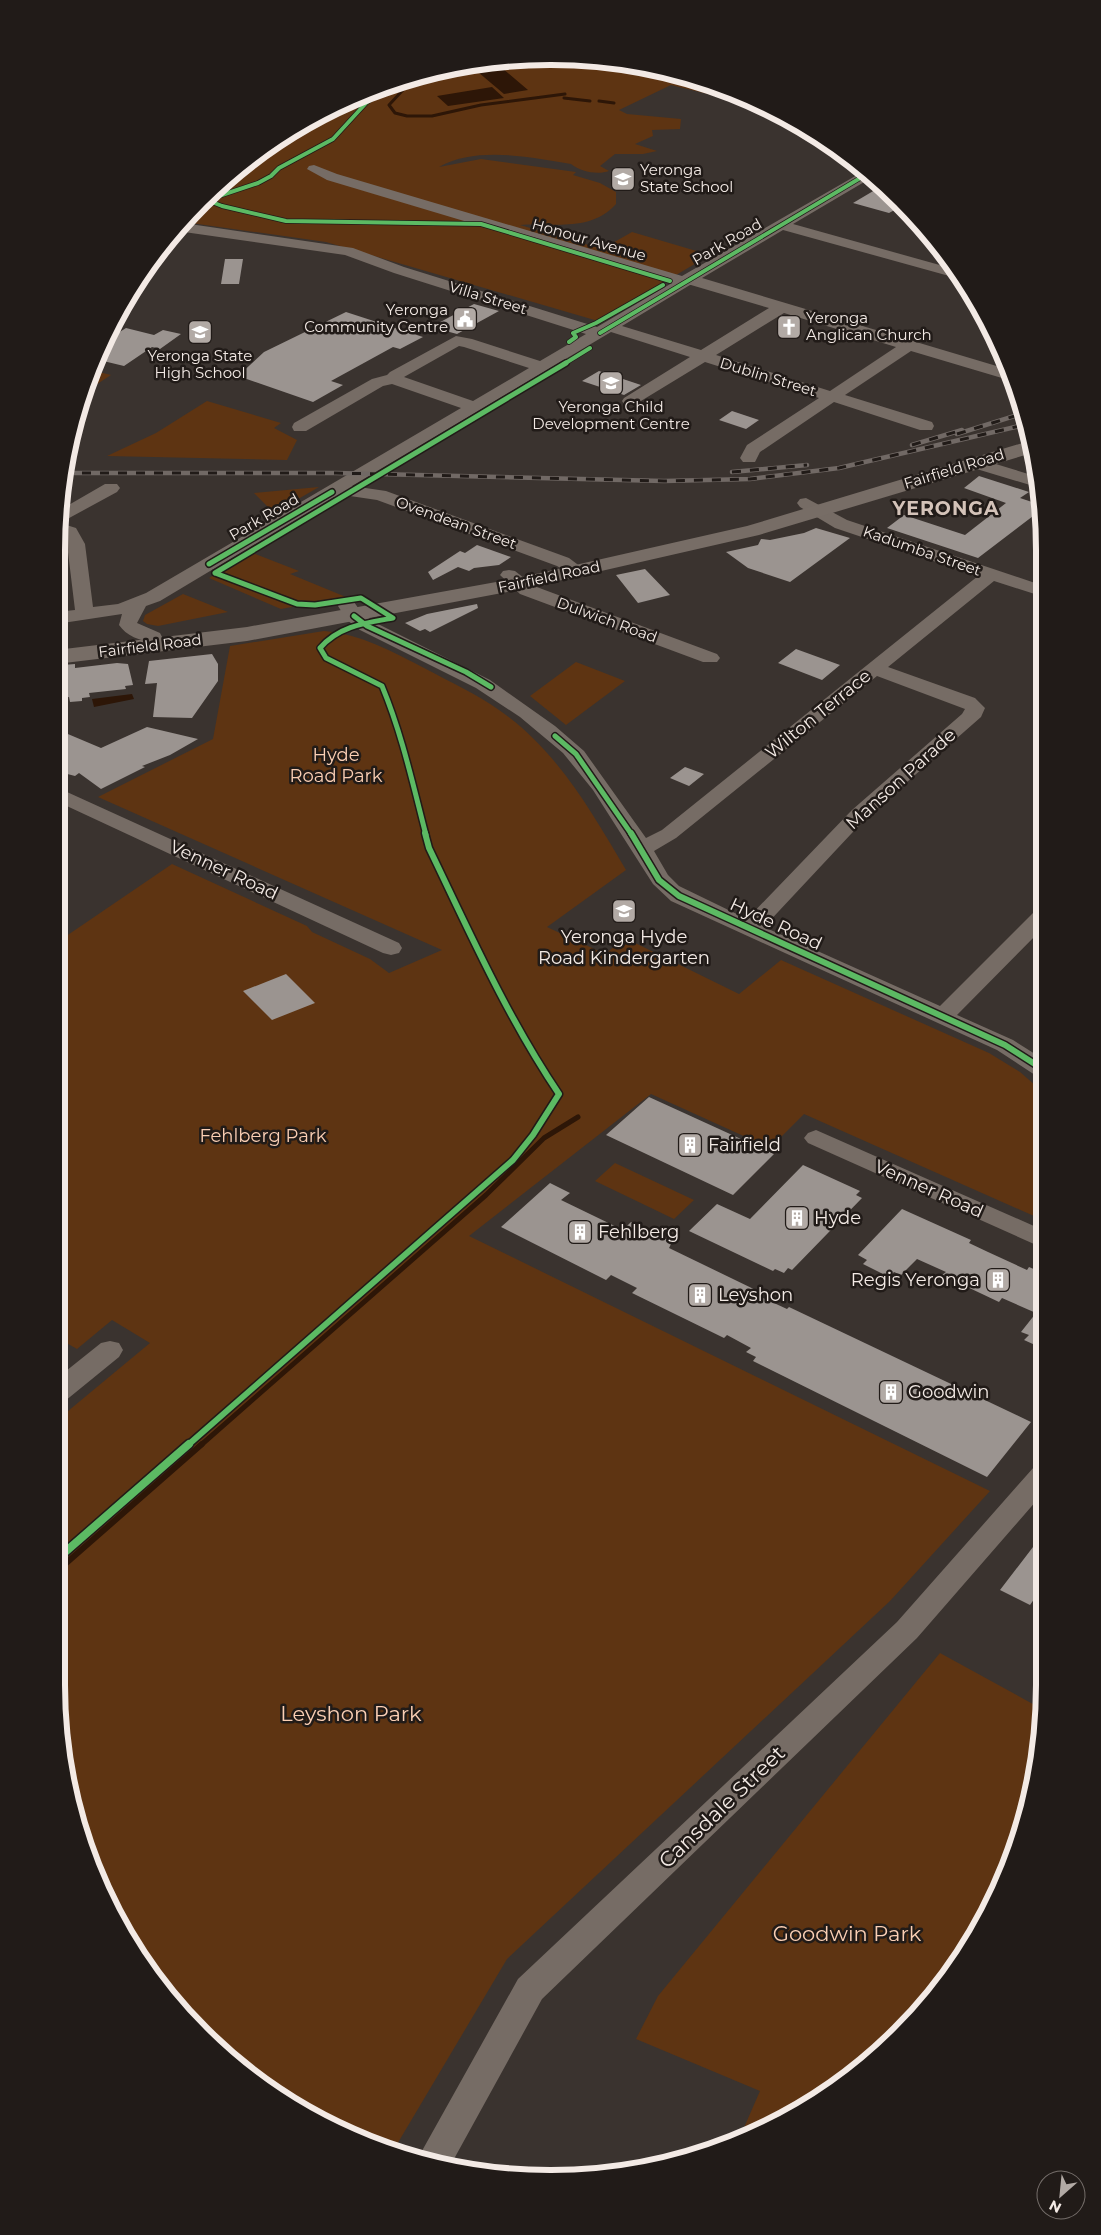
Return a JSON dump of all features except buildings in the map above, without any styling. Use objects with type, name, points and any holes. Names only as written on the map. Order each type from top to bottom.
[{"type":"main road","name":"Fairfield Road","points":[[65,656],[247,634],[569,566],[716,540],[1023,439]]},
{"type":"main road","name":"Fairfield Road","points":[[812,507],[976,463],[1025,448]]},
{"type":"main road","name":"Fairfield Road","points":[[65,647],[351,611]]},
{"type":"street","name":"Honour Avenue","points":[[314,169],[332,177],[686,281],[782,307],[1002,373]]},
{"type":"street","name":"Park Road","points":[[85,615],[138,604],[332,492],[861,177]]},
{"type":"street","points":[[781,225],[948,272]]},
{"type":"street","name":"Villa Street","points":[[187,228],[348,251],[376,262],[605,330]]},
{"type":"street","points":[[630,401],[782,307]]},
{"type":"street","name":"Dublin Street","points":[[605,330],[703,356],[926,426]]},
{"type":"street","points":[[393,379],[396,375],[456,341],[466,342],[543,367]]},
{"type":"street","points":[[750,458],[753,449],[909,345]]},
{"type":"street","points":[[300,427],[378,382],[393,379],[475,407]]},
{"type":"street","points":[[976,463],[1031,481]]},
{"type":"street","points":[[66,514],[111,488]]},
{"type":"street","name":"Ovendean Street","points":[[332,492],[356,491],[380,495],[569,566]]},
{"type":"street","name":"Kadumba Street","points":[[812,507],[841,524],[1036,589]]},
{"type":"street","points":[[65,617],[85,615],[76,544],[70,532],[66,531]]},
{"type":"street","name":"Wilton Terrace","points":[[642,849],[670,834],[991,575]]},
{"type":"street","name":"Dulwich Road","points":[[514,579],[537,594],[710,658]]},
{"type":"street","points":[[138,604],[128,620],[128,625],[134,631],[153,637]]},
{"type":"street","name":"Hyde Road","points":[[351,611],[367,626],[466,672],[539,723],[576,754],[642,849],[658,880],[666,888],[1005,1045],[1036,1066]]},
{"type":"street","name":"Manson Parade","points":[[750,928],[859,814],[971,717],[975,708],[968,702],[874,669]]},
{"type":"street","name":"Venner Road","points":[[65,797],[391,948]]},
{"type":"street","points":[[943,1016],[1036,923]]},
{"type":"street","name":"Venner Road","points":[[816,1138],[1036,1237]]},
{"type":"street","points":[[65,1387],[110,1350]]},
{"type":"street","name":"Cansdale Street","points":[[437,2156],[530,1989],[907,1630],[1036,1483]]},
{"type":"green space","points":[[519,66],[582,66],[645,74],[717,95],[671,85],[619,110],[627,114],[681,119],[680,129],[652,130],[653,136],[635,144],[657,151],[643,154],[615,154],[600,166],[609,171],[600,173],[590,172],[571,164],[503,155],[469,157],[439,167],[481,159],[576,172],[573,175],[600,183],[616,192],[616,204],[606,213],[583,223],[520,225],[602,249],[632,232],[710,255],[598,321],[326,242],[192,223],[230,185],[255,165],[308,130],[336,115],[394,91],[456,74]]},
{"type":"green space","points":[[99,372],[111,375],[94,386]]},
{"type":"green space","points":[[207,401],[281,423],[274,428],[297,440],[287,460],[107,456],[156,433]]},
{"type":"green space","points":[[319,487],[274,513],[254,493]]},
{"type":"green space","points":[[253,553],[299,571],[290,574],[346,597],[281,609],[209,578]]},
{"type":"green space","points":[[183,594],[228,612],[158,626],[147,624],[143,621],[145,615]]},
{"type":"green space","points":[[324,631],[351,636],[389,650],[463,688],[499,710],[520,726],[571,783],[600,826],[626,870],[547,927],[605,954],[625,938],[739,994],[781,960],[989,1053],[1020,1072],[1036,1086],[1036,1217],[804,1114],[770,1148],[651,1094],[469,1236],[990,1491],[890,1601],[507,1959],[397,2145],[336,2120],[281,2088],[230,2050],[185,2005],[147,1954],[115,1899],[91,1841],[74,1779],[69,1748],[65,1684],[65,1414],[150,1343],[112,1320],[77,1349],[65,1342],[65,937],[172,864],[307,926],[312,932],[370,959],[389,973],[442,950],[98,797],[213,739],[230,646]]},
{"type":"green space","points":[[576,662],[625,681],[566,725],[530,696]]},
{"type":"green space","points":[[615,1163],[694,1200],[674,1219],[595,1181]]},
{"type":"green space","name":"Goodwin Park","points":[[940,1653],[1035,1705],[1027,1779],[1010,1841],[986,1899],[954,1954],[916,2005],[871,2050],[846,2070],[793,2105],[743,2130],[760,2091],[636,2039],[658,1996]]},
{"type":"shaded area","points":[[502,68],[528,90],[504,94],[478,72]]},
{"type":"shaded area","points":[[492,87],[504,98],[448,106],[437,96]]},
{"type":"shaded area","points":[[132,694],[134,699],[94,707],[92,699]]},
{"type":"waterway","points":[[405,88],[389,105],[395,113],[407,116],[432,116],[481,105],[565,94]]},
{"type":"waterway","points":[[564,98],[590,101]]},
{"type":"waterway","points":[[599,101],[614,103]]},
{"type":"waterway","points":[[201,1445],[486,1195],[544,1138],[578,1117]]},
{"type":"waterway","points":[[65,1564],[202,1444]]},
{"type":"railway","points":[[957,434],[1016,415]]},
{"type":"railway","points":[[71,473],[336,473],[664,481],[750,479],[839,468],[1019,426]]},
{"type":"railway","points":[[912,445],[962,430]]},
{"type":"railway","points":[[732,472],[807,465]]},
{"type":"cycle path","points":[[218,196],[258,183],[271,176],[279,168],[333,139],[369,100]]},
{"type":"cycle path","points":[[600,333],[861,177]]},
{"type":"cycle path","points":[[212,202],[286,221],[481,224],[670,281]]},
{"type":"cycle path","points":[[569,342],[576,337],[573,333],[596,323],[663,285]]},
{"type":"cycle path","points":[[215,573],[590,348]]},
{"type":"cycle path","points":[[209,564],[332,492]]},
{"type":"cycle path","points":[[65,1552],[513,1160],[533,1135],[559,1094],[531,1053],[486,966],[429,848],[407,760],[391,707],[382,686],[326,658],[321,653],[320,648],[327,640],[343,629],[363,623],[393,618],[361,598],[315,605],[297,604],[215,573]]},
{"type":"cycle path","points":[[354,616],[367,626],[466,672],[491,687]]},
{"type":"cycle path","points":[[555,736],[576,754],[642,849],[659,880],[679,896],[1005,1045],[1036,1065]]},
{"type":"place","name":"Yeronga State School","points":[[623,179]]},
{"type":"place","name":"Yeronga Community Centre","points":[[465,319]]},
{"type":"place","name":"Yeronga Anglican Church","points":[[789,327]]},
{"type":"place","name":"Yeronga State High School","points":[[200,332]]},
{"type":"place","name":"Yeronga Child Development Centre","points":[[611,383]]},
{"type":"place","name":"Yeronga Hyde Road Kindergarten","points":[[624,911]]},
{"type":"place","name":"Fairfield","points":[[690,1145]]},
{"type":"place","name":"Hyde","points":[[797,1218]]},
{"type":"place","name":"Fehlberg","points":[[580,1232]]},
{"type":"place","name":"Regis Yeronga","points":[[998,1280]]},
{"type":"place","name":"Leyshon","points":[[700,1295]]},
{"type":"place","name":"Goodwin","points":[[891,1392]]},
{"type":"district","name":"YERONGA","points":[[946,508]]},
{"type":"park label","name":"Hyde Road Park","points":[[336,765]]},
{"type":"park label","name":"Fehlberg Park","points":[[263,1136]]},
{"type":"park label","name":"Leyshon Park","points":[[351,1714]]}]
